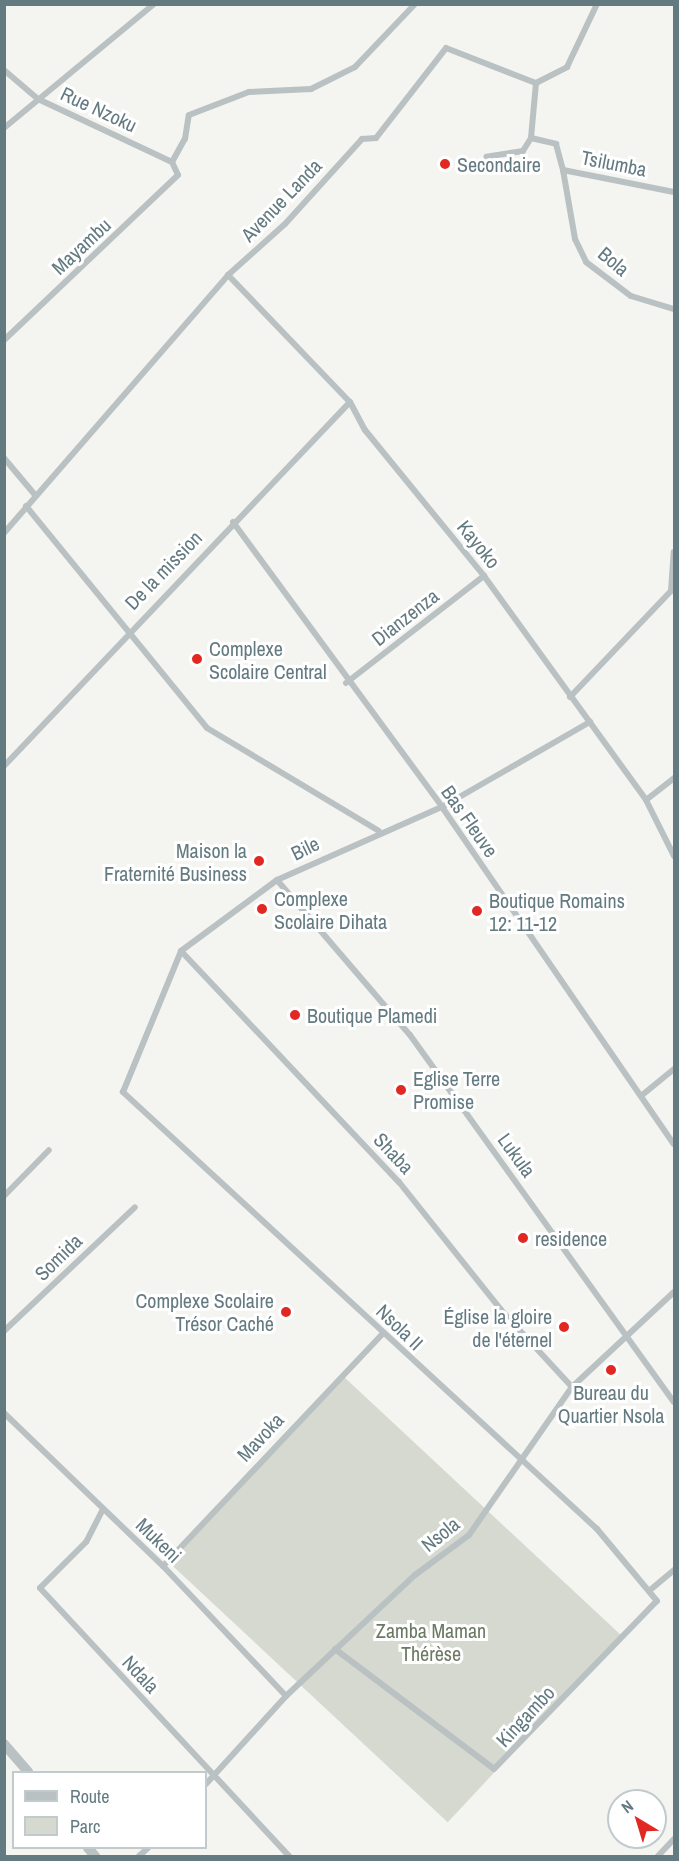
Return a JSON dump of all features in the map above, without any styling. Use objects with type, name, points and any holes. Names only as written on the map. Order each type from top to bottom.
[{"type":"street","points":[[4,128],[154,4]]},
{"type":"street","points":[[172,162],[185,139],[189,115],[249,93],[311,89],[355,67],[415,4]]},
{"type":"street","points":[[486,157],[523,151],[531,138],[536,83],[567,67],[597,4]]},
{"type":"street","name":"Avenue Landa","points":[[4,533],[35,495],[118,407],[228,275],[285,224],[362,139],[376,138],[446,48],[536,83]]},
{"type":"street","name":"Rue Nzoku","points":[[4,70],[38,99],[172,162]]},
{"type":"street","name":"Tsilumba","points":[[531,138],[556,144],[563,170],[675,192]]},
{"type":"street","name":"Mayambu","points":[[4,340],[178,175],[172,162]]},
{"type":"street","name":"Bola","points":[[563,170],[575,239],[586,262],[631,296],[675,309]]},
{"type":"street","name":"Kayoko","points":[[228,275],[350,402],[365,430],[484,576],[646,800],[675,856]]},
{"type":"street","name":"De la mission","points":[[4,766],[125,634],[350,402]]},
{"type":"street","points":[[4,458],[35,495]]},
{"type":"street","points":[[26,506],[125,634],[207,728],[379,831]]},
{"type":"street","name":"Bas Fleuve","points":[[233,522],[346,683],[442,807],[675,1144]]},
{"type":"street","points":[[570,697],[671,591],[675,552]]},
{"type":"street","name":"Dianzenza","points":[[346,683],[484,576]]},
{"type":"street","name":"Bile","points":[[181,951],[277,880],[379,831],[442,807],[590,722]]},
{"type":"street","points":[[646,800],[675,778]]},
{"type":"street","name":"Lukula","points":[[277,880],[410,1035],[675,1402]]},
{"type":"street","name":"Nsola II","points":[[181,951],[123,1092],[522,1464],[597,1529],[649,1591]]},
{"type":"street","name":"Shaba","points":[[181,951],[399,1182],[496,1303],[572,1387]]},
{"type":"street","points":[[641,1096],[675,1069]]},
{"type":"street","points":[[4,1196],[49,1150]]},
{"type":"street","name":"Somida","points":[[4,1331],[135,1208]]},
{"type":"street","name":"Nsola","points":[[207,1783],[286,1696],[335,1649],[415,1575],[469,1535],[522,1464],[572,1387],[628,1338],[675,1292]]},
{"type":"street","name":"Mavoka","points":[[163,1566],[383,1333]]},
{"type":"street","name":"Mukeni","points":[[4,1413],[163,1566],[286,1696]]},
{"type":"street","name":"Ndala","points":[[104,1509],[86,1542],[40,1588],[289,1857]]},
{"type":"street","points":[[649,1591],[675,1570]]},
{"type":"street","name":"Kingambo","points":[[335,1649],[494,1769],[656,1603],[649,1591]]},
{"type":"street","points":[[4,1744],[26,1771]]},
{"type":"street","points":[[658,1857],[675,1839]]},
{"type":"green space","name":"Zamba Maman Thérèse","points":[[343,1376],[622,1636],[448,1822],[169,1562]]},
{"type":"place","name":"Secondaire","points":[[445,164]]},
{"type":"place","name":"Complexe Scolaire Central","points":[[197,659]]},
{"type":"place","name":"Maison la Fraternité Business","points":[[259,861]]},
{"type":"place","name":"Complexe Scolaire Dihata","points":[[262,909]]},
{"type":"place","name":"Boutique Romains 12: 11-12","points":[[477,911]]},
{"type":"place","name":"Boutique Plamedi","points":[[295,1015]]},
{"type":"place","name":"Eglise Terre Promise","points":[[401,1090]]},
{"type":"place","name":"residence","points":[[523,1238]]},
{"type":"place","name":"Complexe Scolaire Trésor Caché","points":[[286,1312]]},
{"type":"place","name":"Église la gloire de l'éternel","points":[[564,1327]]},
{"type":"place","name":"Bureau du Quartier Nsola","points":[[611,1370]]}]
